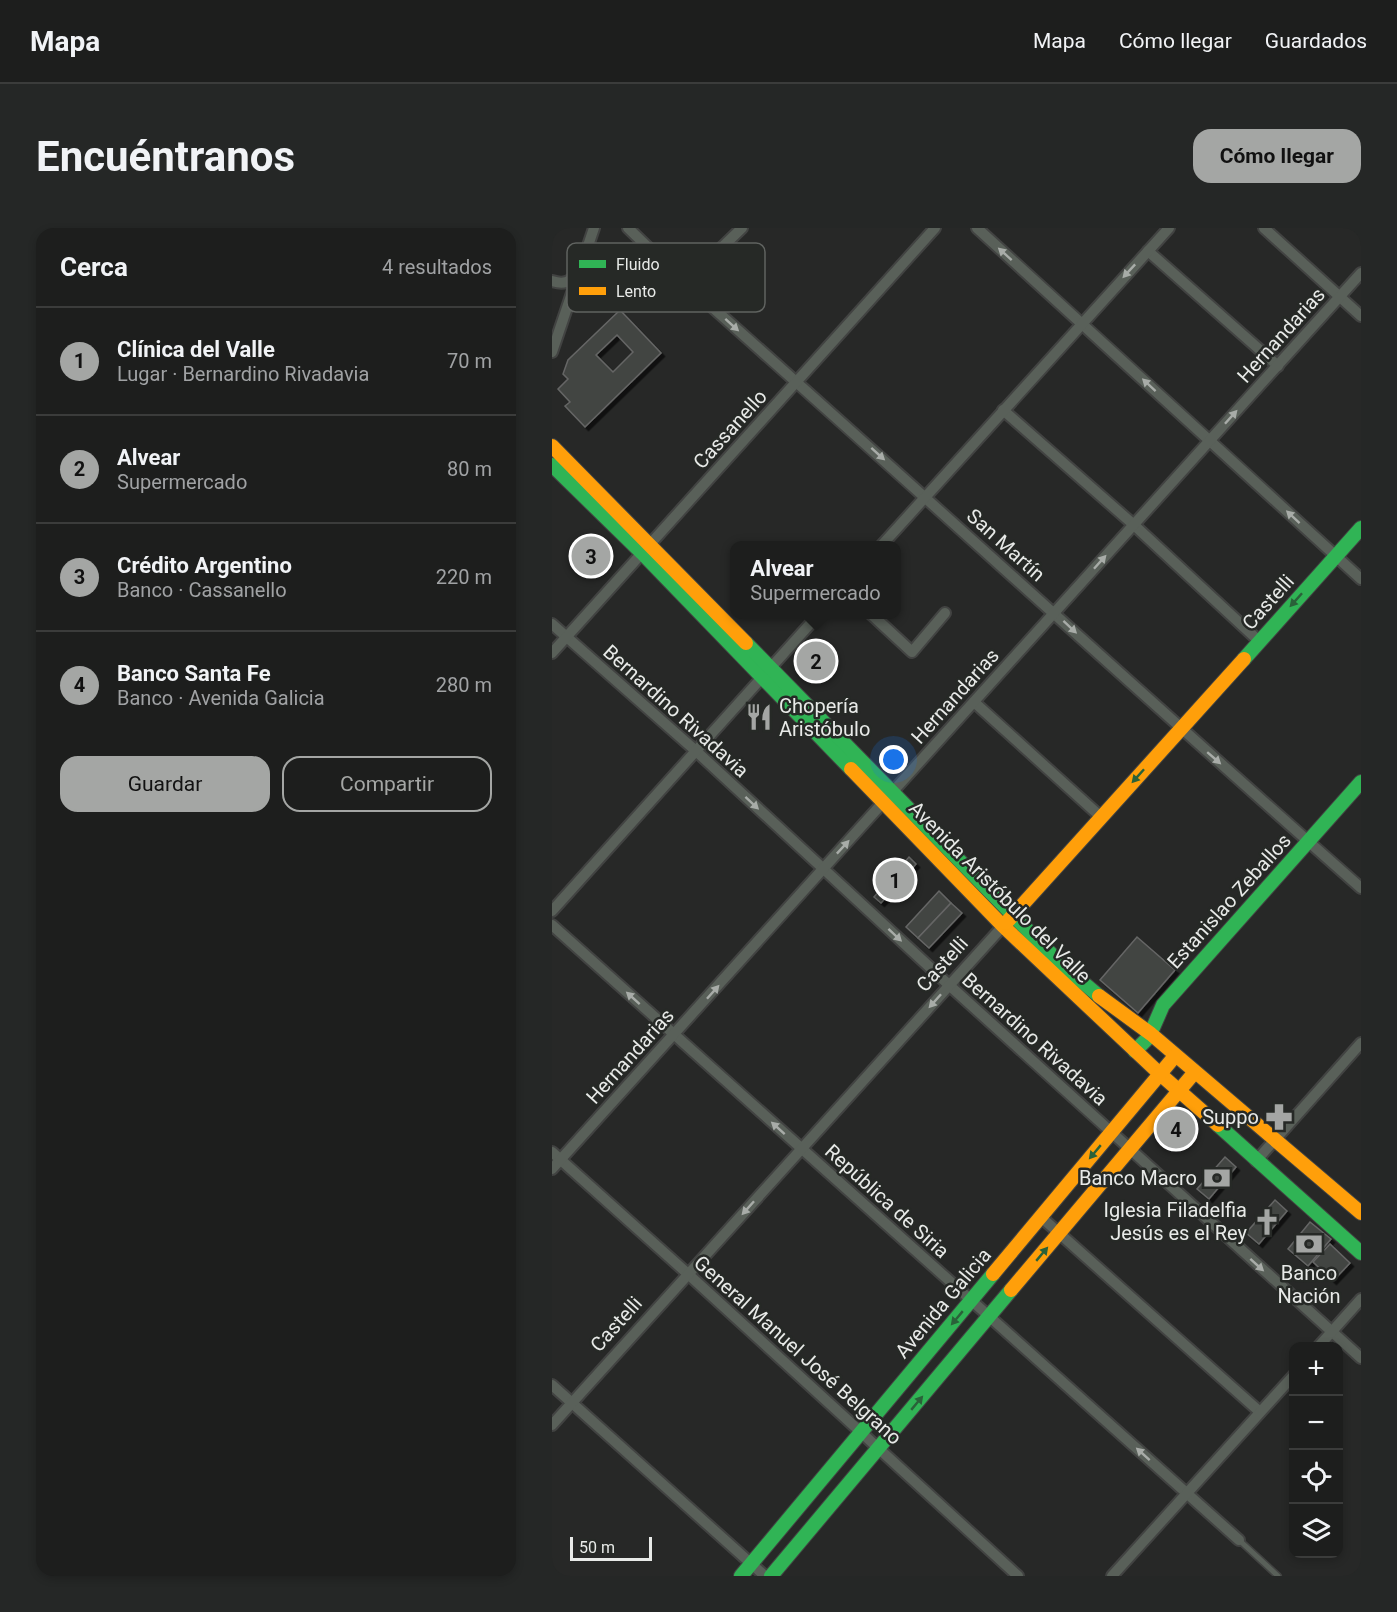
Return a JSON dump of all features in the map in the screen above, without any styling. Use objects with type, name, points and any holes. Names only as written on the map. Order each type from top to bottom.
[{"type":"main road","name":"Avenida Aristóbulo del Valle","points":[[552,446],[646,549],[1135,1051],[1361,1253]]},
{"type":"main road","name":"Avenida Aristóbulo del Valle","points":[[552,465],[646,549]]},
{"type":"main road","name":"Castelli","points":[[1007,921],[1361,528]]},
{"type":"main road","name":"Estanislao Zeballos","points":[[1135,1051],[1145,1044],[1163,1005],[1361,782]]},
{"type":"main road","name":"Avenida Aristóbulo del Valle","points":[[1007,921],[1076,978],[1151,1034],[1361,1213]]},
{"type":"main road","name":"Avenida Galicia","points":[[741,1576],[1175,1056]]},
{"type":"main road","points":[[771,1576],[1194,1073]]},
{"type":"street","points":[[589,243],[594,228]]},
{"type":"street","name":"San Martín","points":[[627,228],[643,243]]},
{"type":"street","points":[[726,243],[742,228]]},
{"type":"street","name":"Cassanello","points":[[552,653],[935,228]]},
{"type":"street","points":[[976,228],[1361,579]]},
{"type":"street","points":[[886,541],[1081,322],[1169,228]]},
{"type":"street","points":[[1264,228],[1361,316]]},
{"type":"street","points":[[1148,251],[1278,366]]},
{"type":"street","name":"Hernandarias","points":[[552,1169],[556,1156],[674,1035],[1361,273]]},
{"type":"street","points":[[552,280],[560,283],[567,282]]},
{"type":"street","points":[[552,352],[567,307]]},
{"type":"street","name":"San Martín","points":[[718,312],[1055,613],[1180,729],[1361,888]]},
{"type":"street","points":[[1003,410],[1134,525],[1258,641]]},
{"type":"street","points":[[875,619],[912,652],[945,613]]},
{"type":"street","points":[[552,911],[815,619]]},
{"type":"street","name":"Bernardino Rivadavia","points":[[552,624],[696,751],[949,985],[1361,1359]]},
{"type":"street","points":[[974,702],[1101,817]]},
{"type":"street","name":"Castelli","points":[[552,1425],[1007,921]]},
{"type":"street","name":"República de Siria","points":[[552,925],[1239,1540]]},
{"type":"street","points":[[1256,1161],[1361,1043]]},
{"type":"street","name":"General Manuel José Belgrano","points":[[556,1156],[879,1447],[1018,1576]]},
{"type":"street","points":[[1041,1217],[1260,1412]]},
{"type":"street","points":[[1324,1342],[1361,1299]]},
{"type":"street","points":[[1112,1576],[1289,1379]]},
{"type":"street","points":[[552,1385],[765,1576]]},
{"type":"lane","name":"República de Siria","points":[[1239,1540],[1278,1576]]},
{"type":"building","points":[[618,312],[622,312],[661,353],[585,427],[565,406],[570,402],[558,389],[568,379],[563,374],[568,360]],"holes":[[[617,335],[633,352],[613,372],[596,355]]]},
{"type":"building","points":[[600,542],[605,546],[582,571],[577,566]]},
{"type":"building","points":[[909,857],[916,864],[881,903],[874,897]]},
{"type":"building","points":[[939,891],[951,903],[918,938],[906,927]]},
{"type":"building","points":[[951,903],[962,913],[929,948],[918,938]]},
{"type":"building","points":[[1137,937],[1175,970],[1138,1013],[1100,980]]},
{"type":"building","points":[[1174,1117],[1189,1129],[1179,1141],[1164,1129]]},
{"type":"building","name":"Banco Macro","points":[[1225,1157],[1236,1167],[1209,1199],[1197,1189]]},
{"type":"building","name":"Iglesia Filadelfia Jesús es el Rey","points":[[1275,1200],[1287,1211],[1259,1244],[1246,1233]]},
{"type":"building","name":"Banco Nación","points":[[1310,1222],[1331,1239],[1308,1266],[1288,1249]]},
{"type":"building","name":"Banco Nación","points":[[1330,1244],[1350,1263],[1333,1281],[1313,1262]]},
{"type":"traffic: fast","points":[[552,465],[642,553],[851,769]]},
{"type":"traffic: fast","points":[[1244,659],[1361,528]]},
{"type":"traffic: fast","points":[[746,643],[1061,964],[1099,996]]},
{"type":"traffic: fast","points":[[1135,1051],[1149,1037],[1163,1005],[1361,782]]},
{"type":"traffic: fast","points":[[1218,1125],[1361,1253]]},
{"type":"traffic: fast","points":[[741,1576],[993,1274]]},
{"type":"traffic: fast","points":[[771,1576],[1011,1290]]},
{"type":"traffic: slow","points":[[552,446],[746,643]]},
{"type":"traffic: slow","points":[[1006,923],[1244,659]]},
{"type":"traffic: slow","points":[[851,769],[1003,926],[1160,1074],[1218,1125]]},
{"type":"traffic: slow","points":[[1099,996],[1151,1034],[1361,1213]]},
{"type":"traffic: slow","points":[[993,1274],[1175,1056]]},
{"type":"traffic: slow","points":[[1011,1290],[1194,1073]]},
{"type":"place","name":"Crédito Argentino","points":[[591,556]]},
{"type":"place","name":"Alvear","points":[[816,661]]},
{"type":"place","name":"Chopería Aristóbulo","points":[[759,717]]},
{"type":"place","name":"Clínica del Valle","points":[[895,880]]},
{"type":"place","name":"Suppo","points":[[1279,1117]]},
{"type":"place","name":"Banco Santa Fe","points":[[1176,1129]]},
{"type":"place","name":"Banco Macro","points":[[1217,1178]]},
{"type":"place","name":"Iglesia Filadelfia Jesús es el Rey","points":[[1267,1222]]},
{"type":"place","name":"Banco Nación","points":[[1309,1244]]}]
